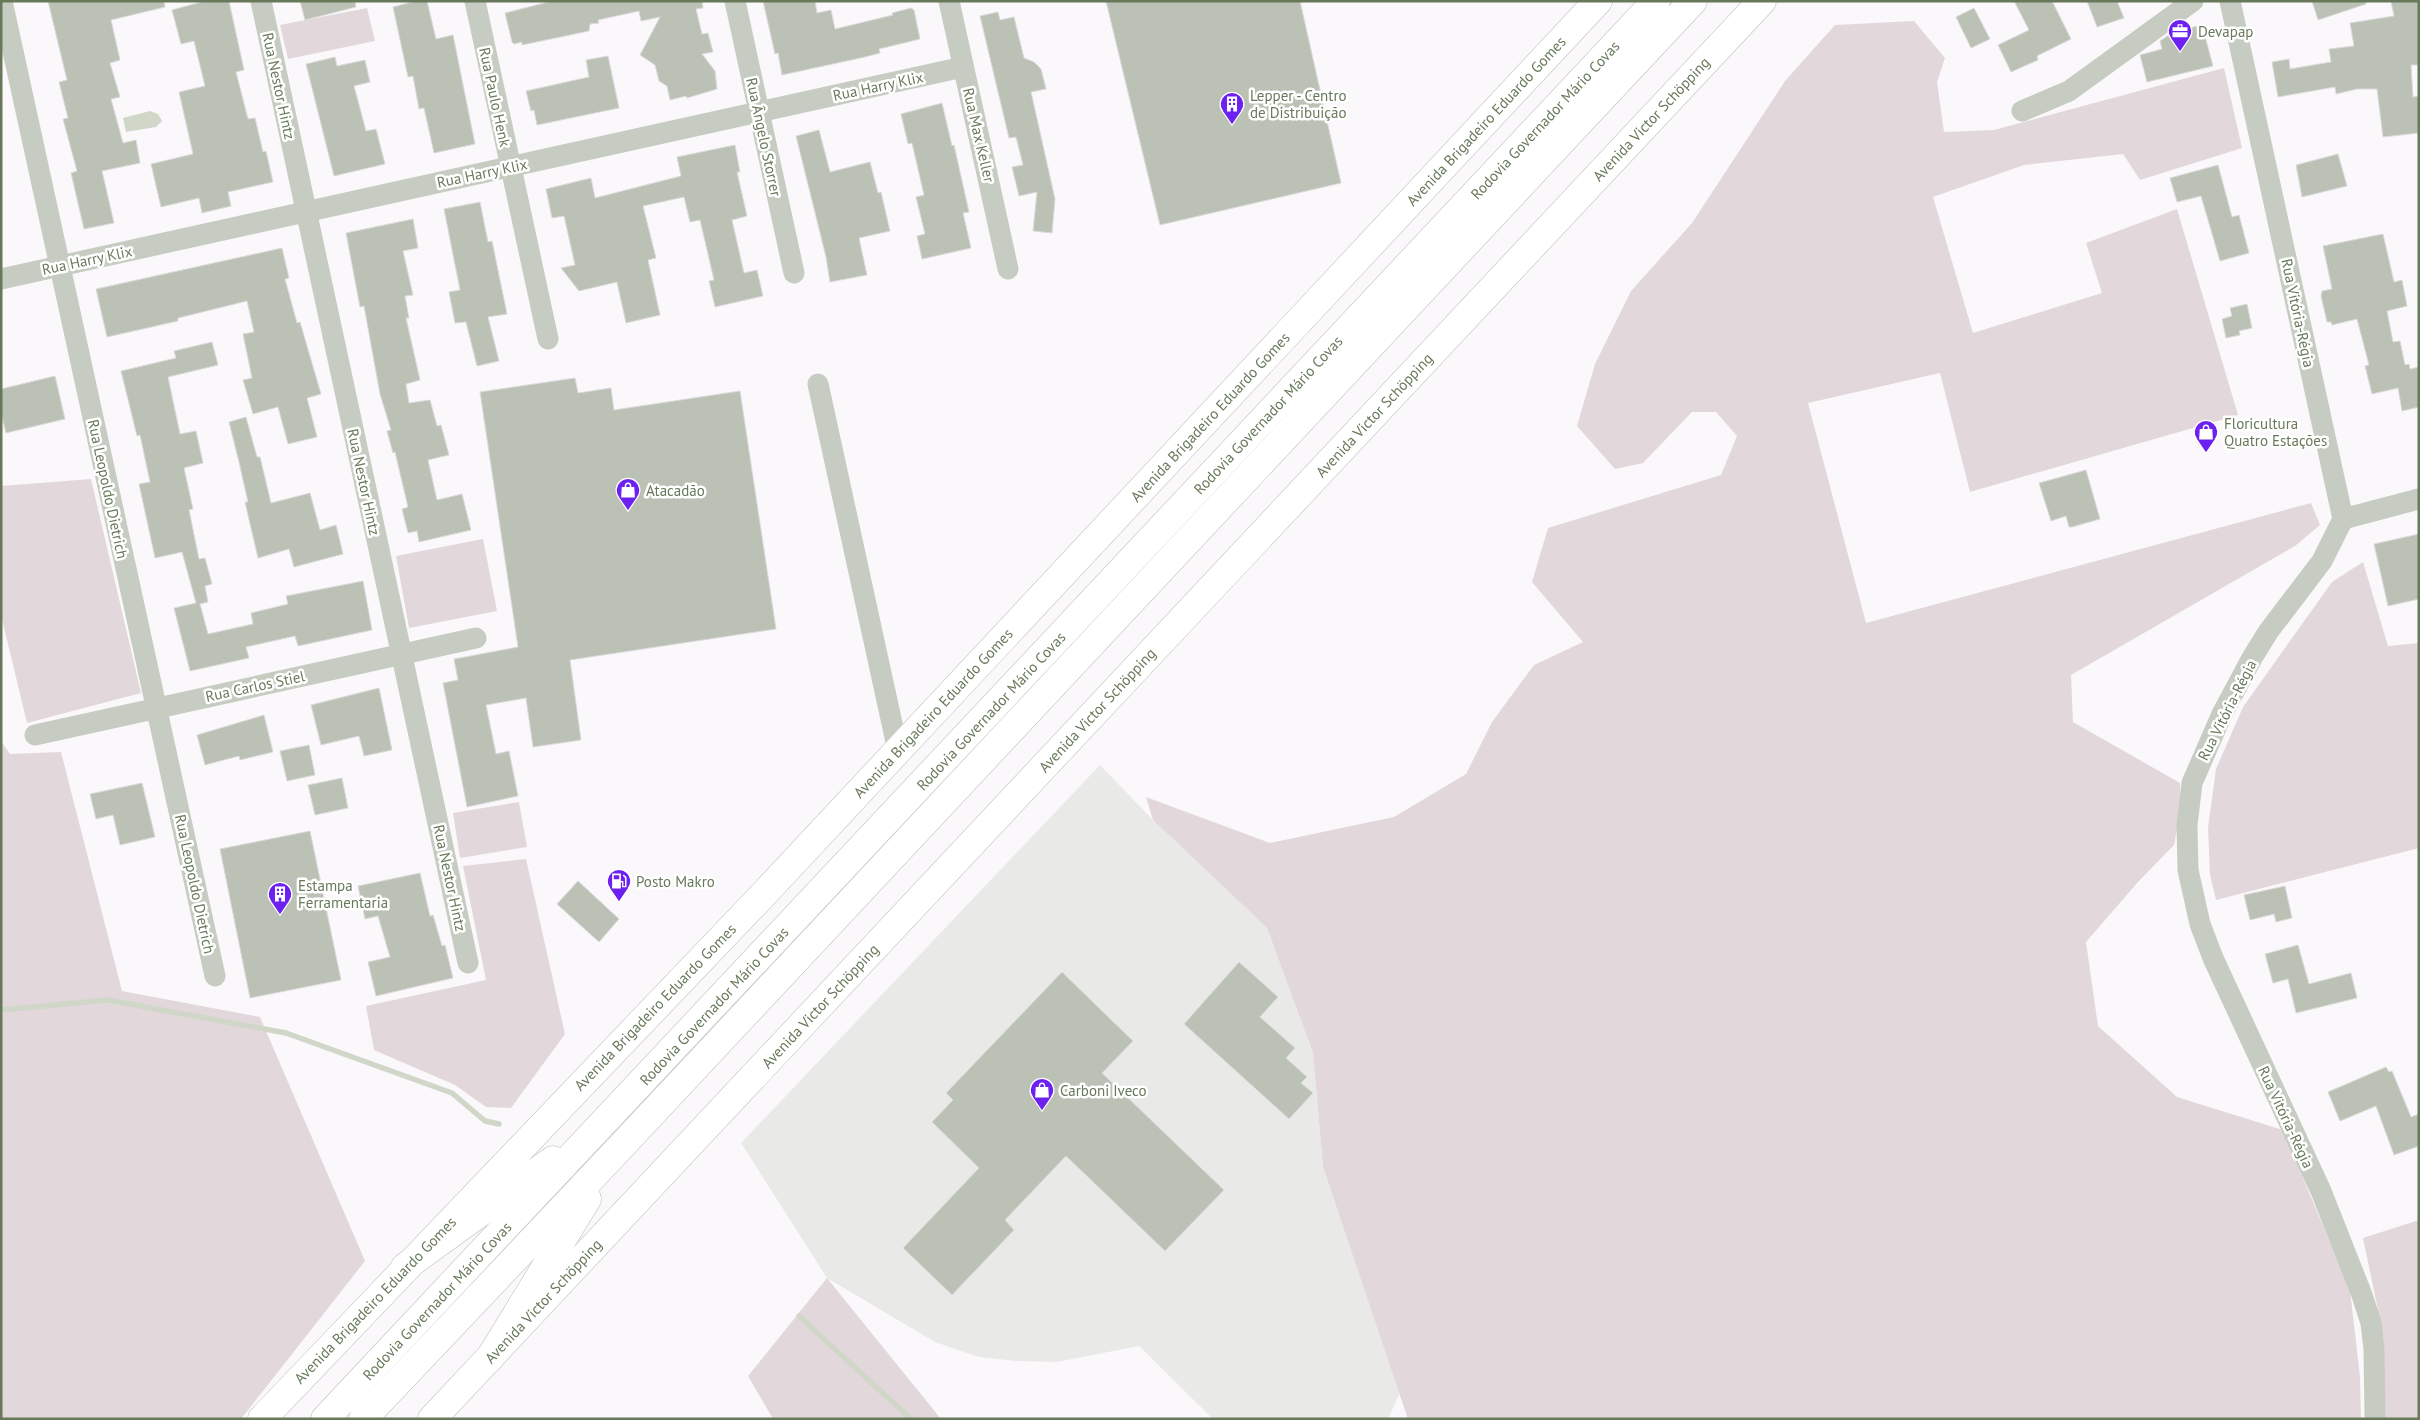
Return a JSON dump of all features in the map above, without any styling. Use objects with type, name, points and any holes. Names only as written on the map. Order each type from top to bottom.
[{"type":"main road","name":"Avenida Brigadeiro Eduardo Gomes","points":[[262,1419],[405,1267],[754,904],[1598,1]]},
{"type":"main road","name":"Rodovia Governador Mário Covas","points":[[325,1419],[607,1121],[1656,1]]},
{"type":"main road","name":"Rodovia Governador Mário Covas","points":[[363,1419],[615,1153],[1693,1]]},
{"type":"main road","name":"Avenida Victor Schöpping","points":[[432,1419],[1762,1]]},
{"type":"main road","points":[[405,1267],[607,1121]]},
{"type":"main road","points":[[490,1358],[615,1153]]},
{"type":"street","name":"Rua Leopoldo Dietrich","points":[[2,1],[215,976]]},
{"type":"street","name":"Rua Nestor Hintz","points":[[261,1],[468,963]]},
{"type":"street","name":"Rua Paulo Henk","points":[[475,1],[548,339]]},
{"type":"street","name":"Rua Ângelo Storrer","points":[[735,1],[794,272]]},
{"type":"street","name":"Rua Max Keller","points":[[949,1],[1008,269]]},
{"type":"street","points":[[2022,112],[2069,91],[2192,1]]},
{"type":"street","name":"Rua Vitória-Régia","points":[[2230,1],[2343,519],[2322,561],[2268,632],[2256,652],[2202,755],[2192,783],[2187,825],[2188,870],[2200,924],[2213,958],[2328,1207],[2362,1295],[2371,1323],[2374,1349],[2375,1419]]},
{"type":"street","name":"Rua Harry Klix","points":[[1,279],[964,67]]},
{"type":"street","points":[[818,384],[898,751]]},
{"type":"street","points":[[2343,519],[2419,500]]},
{"type":"street","name":"Rua Carlos Stiel","points":[[35,735],[476,638]]},
{"type":"shaded area","points":[[367,8],[375,41],[288,59],[280,25]]},
{"type":"shaded area","points":[[1914,21],[1945,58],[1937,82],[1944,132],[1994,130],[2224,68],[2242,148],[2140,180],[2123,154],[2024,165],[1933,197],[1973,333],[2102,293],[2086,243],[2177,209],[2238,415],[1970,492],[1940,373],[1808,403],[1866,623],[2311,503],[2320,525],[2295,546],[2071,675],[2073,722],[2180,783],[2180,813],[2174,845],[2138,882],[2086,942],[2098,1026],[2177,1097],[2283,1130],[2350,1290],[2360,1377],[2361,1419],[1408,1419],[1323,1167],[1313,1053],[1267,928],[1153,820],[1146,797],[1270,843],[1394,817],[1466,774],[1492,722],[1534,665],[1583,642],[1532,582],[1548,528],[1721,475],[1737,436],[1716,412],[1692,412],[1643,463],[1615,469],[1577,426],[1595,364],[1631,291],[1692,223],[1785,81],[1835,25]]},
{"type":"shaded area","points":[[150,111],[158,114],[162,121],[156,127],[126,132],[123,118]]},
{"type":"shaded area","points":[[91,479],[141,693],[27,723],[1,615],[1,486]]},
{"type":"shaded area","points":[[483,539],[497,611],[409,628],[396,556]]},
{"type":"shaded area","points":[[2363,562],[2388,646],[2419,643],[2419,848],[2216,900],[2210,875],[2208,828],[2216,769],[2243,707],[2332,582]]},
{"type":"shaded area","points":[[1,741],[10,754],[61,752],[122,991],[260,1017],[365,1261],[241,1419],[1,1419]]},
{"type":"shaded area","points":[[1100,765],[1153,820],[1267,928],[1313,1053],[1323,1167],[1400,1393],[1388,1419],[1213,1419],[1139,1346],[1057,1362],[1016,1361],[979,1357],[935,1342],[827,1278],[741,1143]]},
{"type":"shaded area","points":[[519,802],[527,847],[460,858],[453,813]]},
{"type":"shaded area","points":[[526,859],[565,1034],[511,1108],[486,1107],[455,1085],[374,1050],[366,1006],[486,980],[463,866]]},
{"type":"shaded area","points":[[2419,1220],[2419,1419],[2383,1419],[2378,1310],[2363,1238]]},
{"type":"shaded area","points":[[827,1278],[941,1419],[773,1419],[748,1376]]},
{"type":"building","points":[[48,1],[164,1],[165,7],[111,20],[120,60],[110,63],[120,97],[111,99],[123,143],[136,140],[140,163],[102,171],[114,223],[84,229],[71,173],[77,171],[63,119],[68,118],[59,82],[67,80]]},
{"type":"building","points":[[205,1],[229,1],[244,70],[236,72],[248,119],[255,118],[263,152],[266,151],[273,182],[228,192],[231,206],[202,213],[199,198],[161,207],[151,164],[193,154],[179,92],[205,86],[194,41],[181,44],[172,10]]},
{"type":"building","points":[[300,1],[355,1],[356,7],[305,20]]},
{"type":"building","points":[[416,1],[427,1],[436,39],[453,35],[475,144],[434,153],[424,108],[419,109],[413,76],[408,77],[393,7]]},
{"type":"building","points":[[552,1],[702,1],[703,8],[696,9],[702,34],[708,33],[713,52],[702,54],[715,71],[717,89],[687,98],[686,96],[670,100],[667,86],[659,81],[655,65],[640,55],[660,17],[641,21],[639,11],[598,20],[599,23],[590,24],[589,31],[522,45],[522,42],[514,44],[505,13]]},
{"type":"building","points":[[763,1],[815,1],[817,13],[831,10],[835,29],[893,15],[892,13],[911,8],[914,10],[920,39],[879,49],[880,53],[865,57],[782,75],[778,53],[775,54]]},
{"type":"building","name":"Lepper - Centro de Distribuição","points":[[1106,1],[1300,1],[1341,183],[1160,225]]},
{"type":"building","points":[[2014,1],[2052,1],[2071,39],[2037,56],[2038,60],[2011,72],[1998,45],[2029,30]]},
{"type":"building","points":[[2087,1],[2117,1],[2124,18],[2097,27]]},
{"type":"building","points":[[2312,1],[2366,1],[2366,4],[2318,20]]},
{"type":"building","points":[[2391,1],[2419,1],[2419,65],[2411,65],[2413,97],[2419,96],[2419,133],[2383,137],[2377,89],[2357,89],[2336,94],[2335,87],[2278,97],[2272,62],[2289,59],[2290,69],[2331,62],[2329,49],[2354,46],[2350,23],[2394,16]]},
{"type":"building","points":[[1974,8],[1990,39],[1971,48],[1956,17]]},
{"type":"building","points":[[998,12],[1000,20],[1014,17],[1024,58],[1034,62],[1041,69],[1046,89],[1031,92],[1055,199],[1052,233],[1033,231],[1037,192],[1019,196],[1012,167],[1023,165],[1016,137],[1009,138],[980,16]]},
{"type":"building","name":"Devapap","points":[[2202,25],[2213,66],[2147,82],[2140,55],[2162,49],[2160,41],[2173,32]]},
{"type":"building","points":[[608,56],[619,108],[537,125],[534,110],[531,111],[526,91],[589,77],[586,60]]},
{"type":"building","points":[[335,57],[337,66],[365,60],[370,82],[354,86],[366,131],[376,129],[385,164],[334,176],[306,64]]},
{"type":"building","points":[[942,103],[952,146],[954,145],[969,212],[963,213],[971,248],[922,259],[917,236],[925,234],[916,197],[924,195],[912,143],[908,144],[901,114]]},
{"type":"building","points":[[819,130],[830,172],[870,162],[878,193],[881,192],[890,231],[859,238],[867,275],[830,282],[826,257],[796,136]]},
{"type":"building","points":[[735,145],[740,172],[737,172],[747,216],[732,220],[744,273],[757,270],[763,296],[715,307],[709,281],[714,280],[700,220],[690,222],[684,197],[643,206],[656,258],[648,260],[660,315],[626,323],[617,282],[579,291],[561,268],[575,265],[564,216],[552,218],[546,189],[591,178],[595,198],[681,176],[677,157]]},
{"type":"building","points":[[2338,154],[2347,186],[2302,197],[2296,165]]},
{"type":"building","points":[[2218,165],[2232,217],[2239,215],[2249,253],[2220,261],[2201,196],[2177,202],[2170,178]]},
{"type":"building","points":[[480,202],[488,242],[492,241],[507,314],[488,317],[499,361],[477,366],[466,322],[455,323],[449,292],[460,290],[444,209]]},
{"type":"building","points":[[413,219],[418,248],[403,251],[413,295],[405,296],[409,318],[406,318],[420,380],[406,384],[409,403],[430,400],[437,426],[441,425],[449,455],[428,460],[437,500],[462,494],[471,530],[419,542],[417,531],[408,533],[402,509],[408,507],[395,452],[393,453],[387,431],[391,430],[380,394],[364,306],[360,307],[346,233]]},
{"type":"building","points":[[2383,234],[2394,282],[2402,280],[2407,306],[2387,311],[2393,342],[2400,341],[2405,365],[2409,364],[2410,369],[2419,367],[2419,407],[2402,411],[2398,388],[2372,394],[2365,366],[2369,365],[2357,319],[2332,325],[2331,322],[2327,322],[2321,296],[2322,291],[2332,289],[2323,246]]},
{"type":"building","points":[[282,248],[289,278],[285,279],[297,323],[300,322],[321,394],[307,398],[317,437],[288,444],[278,407],[253,414],[243,380],[252,378],[243,334],[254,332],[247,301],[178,318],[178,321],[107,337],[96,289]]},
{"type":"building","points":[[2247,304],[2252,328],[2239,331],[2240,335],[2226,338],[2222,319],[2232,316],[2230,308]]},
{"type":"building","points":[[212,342],[218,365],[168,377],[180,434],[196,431],[203,463],[184,468],[193,509],[189,510],[199,559],[205,558],[212,584],[205,586],[208,602],[200,604],[208,634],[253,624],[251,613],[288,604],[286,596],[363,581],[372,630],[298,646],[295,636],[246,647],[249,658],[190,671],[174,608],[196,603],[182,552],[155,558],[139,484],[150,482],[140,435],[137,436],[121,371],[176,358],[174,351]]},
{"type":"building","points":[[55,376],[65,419],[6,433],[1,413],[1,389]]},
{"type":"building","name":"Atacadão","points":[[575,378],[578,393],[611,388],[614,410],[740,391],[776,629],[570,660],[581,740],[533,747],[526,698],[486,705],[496,754],[509,751],[518,796],[467,807],[443,683],[458,680],[454,659],[518,647],[480,392]]},
{"type":"building","points":[[246,417],[257,457],[260,457],[271,503],[310,493],[320,530],[336,525],[343,554],[294,567],[289,549],[258,558],[245,502],[248,502],[229,422]]},
{"type":"building","points":[[2086,470],[2100,519],[2072,527],[2069,527],[2066,516],[2051,521],[2039,483]]},
{"type":"building","points":[[2419,534],[2419,599],[2388,606],[2374,544]]},
{"type":"building","points":[[379,688],[392,750],[364,756],[359,736],[321,745],[311,705]]},
{"type":"building","points":[[264,715],[273,752],[240,760],[239,756],[205,765],[197,735]]},
{"type":"building","points":[[309,745],[315,775],[287,781],[280,751]]},
{"type":"building","points":[[342,778],[348,808],[315,815],[308,785]]},
{"type":"building","points":[[142,783],[155,837],[120,845],[113,815],[96,819],[90,794]]},
{"type":"building","name":"Estampa Ferramentaria","points":[[310,831],[341,980],[250,998],[220,849]]},
{"type":"building","points":[[420,873],[430,916],[433,915],[442,946],[445,945],[453,978],[376,996],[368,962],[390,957],[378,916],[365,919],[358,886]]},
{"type":"building","points":[[578,881],[619,919],[599,942],[557,904]]},
{"type":"building","points":[[2285,886],[2292,918],[2276,922],[2274,914],[2250,920],[2244,895]]},
{"type":"building","points":[[2298,945],[2309,984],[2351,973],[2357,998],[2296,1013],[2288,979],[2273,983],[2265,954]]},
{"type":"building","points":[[1239,962],[1278,997],[1260,1017],[1295,1048],[1286,1058],[1307,1077],[1301,1083],[1313,1093],[1289,1119],[1184,1024]]},
{"type":"building","name":"Carboni Iveco","points":[[1062,972],[1133,1041],[1102,1073],[1224,1190],[1165,1251],[1066,1156],[1005,1220],[1014,1230],[952,1295],[903,1248],[979,1168],[932,1122],[953,1100],[946,1093]]},
{"type":"building","points":[[2386,1067],[2389,1072],[2392,1071],[2411,1117],[2419,1114],[2419,1146],[2394,1155],[2376,1106],[2340,1121],[2328,1092]]},
{"type":"waterway","points":[[1,1010],[108,1000],[286,1033],[452,1093],[485,1121],[499,1124]]},
{"type":"waterway","points":[[799,1316],[911,1419]]},
{"type":"place","name":"Devapap","points":[[2180,52]]},
{"type":"place","name":"Lepper - Centro de Distribuição","points":[[1232,125]]},
{"type":"place","name":"Floricultura Quatro Estações","points":[[2206,453]]},
{"type":"place","name":"Atacadão","points":[[628,511]]},
{"type":"place","name":"Posto Makro","points":[[619,902]]},
{"type":"place","name":"Estampa Ferramentaria","points":[[280,915]]},
{"type":"place","name":"Carboni Iveco","points":[[1042,1111]]}]
